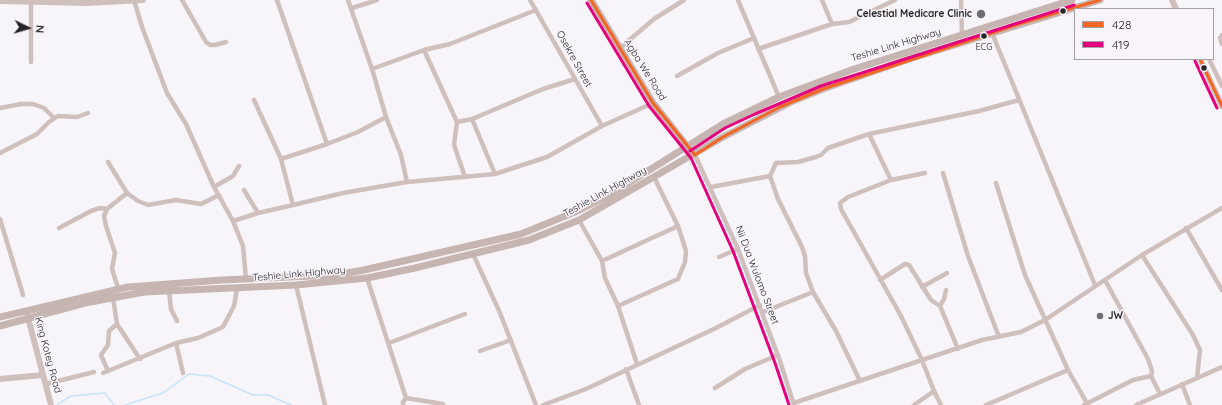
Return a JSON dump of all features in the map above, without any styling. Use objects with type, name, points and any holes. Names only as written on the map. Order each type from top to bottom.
[{"type":"main road","name":"Agba We Road","points":[[591,0],[653,103],[695,155]]},
{"type":"main road","name":"Teshie Link Highway","points":[[0,317],[118,288],[171,283],[335,275],[364,270],[521,234],[575,212],[611,194],[723,124],[779,97],[851,70],[1061,2],[1072,0]]},
{"type":"main road","name":"Teshie Link Highway","points":[[0,326],[85,303],[144,292],[237,289],[367,278],[529,240],[579,220],[695,155],[723,137],[780,107],[823,88],[992,33],[1100,0]]},
{"type":"street","points":[[135,0],[142,27],[167,93],[186,124],[214,187],[233,221],[243,246],[246,279]]},
{"type":"street","points":[[0,1],[31,2],[143,0]]},
{"type":"street","points":[[182,0],[206,42],[215,46],[226,42]]},
{"type":"street","points":[[277,0],[327,144]]},
{"type":"street","points":[[348,0],[372,69],[386,117],[401,155],[407,182]]},
{"type":"street","points":[[352,8],[377,0]]},
{"type":"street","name":"Osekre Street","points":[[530,0],[602,126]]},
{"type":"street","points":[[620,48],[654,19],[684,0]]},
{"type":"street","points":[[738,0],[779,97]]},
{"type":"street","points":[[822,0],[832,24]]},
{"type":"street","points":[[758,49],[832,24],[848,22],[895,0]]},
{"type":"street","points":[[961,0],[962,35]]},
{"type":"street","points":[[31,2],[31,62]]},
{"type":"street","points":[[372,69],[424,50],[450,44],[536,10]]},
{"type":"street","points":[[992,33],[1095,285]]},
{"type":"street","points":[[1222,35],[1220,38],[1222,44]]},
{"type":"street","points":[[677,76],[718,54],[754,38]]},
{"type":"street","points":[[424,50],[457,122],[454,145],[466,177]]},
{"type":"street","points":[[1200,60],[1222,106]]},
{"type":"street","points":[[1209,60],[1222,86]]},
{"type":"street","points":[[457,122],[472,119],[543,88],[575,79]]},
{"type":"street","points":[[254,100],[281,159],[293,204]]},
{"type":"street","points":[[860,380],[836,331],[813,292],[806,273],[805,256],[802,247],[778,199],[770,176],[776,163],[792,163],[812,159],[821,155],[828,148],[869,134],[979,111],[1019,100]]},
{"type":"street","points":[[233,221],[258,212],[350,192],[407,182],[495,174],[547,157],[602,126],[653,103]]},
{"type":"street","points":[[0,108],[21,104],[33,104],[44,108],[54,118]]},
{"type":"street","points":[[0,153],[37,134],[54,118],[61,116],[77,117],[88,113]]},
{"type":"street","points":[[281,159],[358,132],[386,117]]},
{"type":"street","points":[[472,119],[495,174]]},
{"type":"street","points":[[869,134],[891,180]]},
{"type":"street","name":"Nii Dua Wulomo Street","points":[[695,155],[711,187],[738,249],[763,312],[794,404]]},
{"type":"street","points":[[108,162],[127,193],[138,201],[152,205],[176,200],[201,204],[218,195]]},
{"type":"street","points":[[214,187],[233,176],[239,166]]},
{"type":"street","points":[[925,173],[891,180],[848,197],[840,203],[841,209],[900,316],[922,360],[934,391],[942,405]]},
{"type":"street","points":[[943,173],[968,256],[999,337]]},
{"type":"street","points":[[711,187],[770,176]]},
{"type":"street","points":[[618,306],[678,279],[685,262],[686,251],[678,226],[654,177]]},
{"type":"street","points":[[996,183],[1025,275],[1068,370],[1086,404],[1133,380],[1151,376]]},
{"type":"street","points":[[244,190],[258,212]]},
{"type":"street","points":[[118,288],[112,269],[114,253],[104,216],[107,209],[127,193]]},
{"type":"street","points":[[59,228],[91,211],[100,208],[107,209]]},
{"type":"street","points":[[794,404],[860,380],[982,340],[1021,332],[1045,320],[1095,285],[1142,255],[1222,208]]},
{"type":"street","points":[[0,219],[23,295]]},
{"type":"street","points":[[579,220],[602,261],[605,278],[618,306],[637,364]]},
{"type":"street","points":[[602,261],[678,226]]},
{"type":"street","points":[[1186,228],[1222,290]]},
{"type":"street","points":[[720,257],[738,249]]},
{"type":"street","points":[[473,254],[511,340],[536,405]]},
{"type":"street","points":[[1142,255],[1193,335],[1200,350],[1197,378]]},
{"type":"street","points":[[880,280],[907,264],[931,300],[940,306],[958,349]]},
{"type":"street","points":[[922,287],[947,273]]},
{"type":"street","points":[[367,278],[406,398],[403,405]]},
{"type":"street","points":[[1105,280],[1148,359],[1152,371],[1151,376],[1160,394]]},
{"type":"street","points":[[296,285],[325,405]]},
{"type":"street","points":[[117,324],[109,332],[108,345],[100,354],[105,372],[176,343],[198,338],[223,327],[234,306],[237,289]]},
{"type":"street","points":[[940,306],[944,299],[946,290]]},
{"type":"street","points":[[169,292],[171,309],[177,321]]},
{"type":"street","points":[[763,312],[813,292]]},
{"type":"street","points":[[113,298],[117,324],[140,359]]},
{"type":"street","points":[[543,405],[586,389],[716,328],[760,305]]},
{"type":"street","name":"King Kotey Road","points":[[27,310],[28,319],[51,405]]},
{"type":"street","points":[[389,342],[465,314]]},
{"type":"street","points":[[480,351],[511,340]]},
{"type":"street","points":[[176,343],[183,373]]},
{"type":"street","points":[[715,388],[745,369],[778,355]]},
{"type":"street","points":[[1136,405],[1222,367]]},
{"type":"street","points":[[626,369],[639,405]]},
{"type":"street","points":[[986,405],[1068,370]]},
{"type":"street","points":[[46,384],[94,372]]},
{"type":"street","points":[[0,379],[44,375]]},
{"type":"street","points":[[1182,384],[1190,405]]},
{"type":"street","points":[[914,405],[934,391]]},
{"type":"street","points":[[406,398],[443,404]]},
{"type":"waterway","points":[[125,405],[163,393],[189,374],[210,376],[253,395],[268,395],[291,405]]},
{"type":"waterway","points":[[57,405],[71,396],[105,393],[114,405]]},
{"type":"transit line","name":"428","points":[[591,0],[653,103],[695,155],[723,137],[780,107],[823,89],[1019,24],[1100,0]]},
{"type":"transit line","name":"419","points":[[587,3],[649,106],[691,158],[733,251],[789,405]]},
{"type":"transit line","name":"419","points":[[690,151],[725,128],[821,86],[1074,5]]},
{"type":"transit line","name":"428","points":[[1200,60],[1222,106]]},
{"type":"transit line","name":"419","points":[[1195,61],[1217,108]]},
{"type":"place","name":"Celestial Medicare Clinic","points":[[981,14]]},
{"type":"place","name":"ECG","points":[[984,36]]},
{"type":"place","name":"JW","points":[[1100,316]]}]
